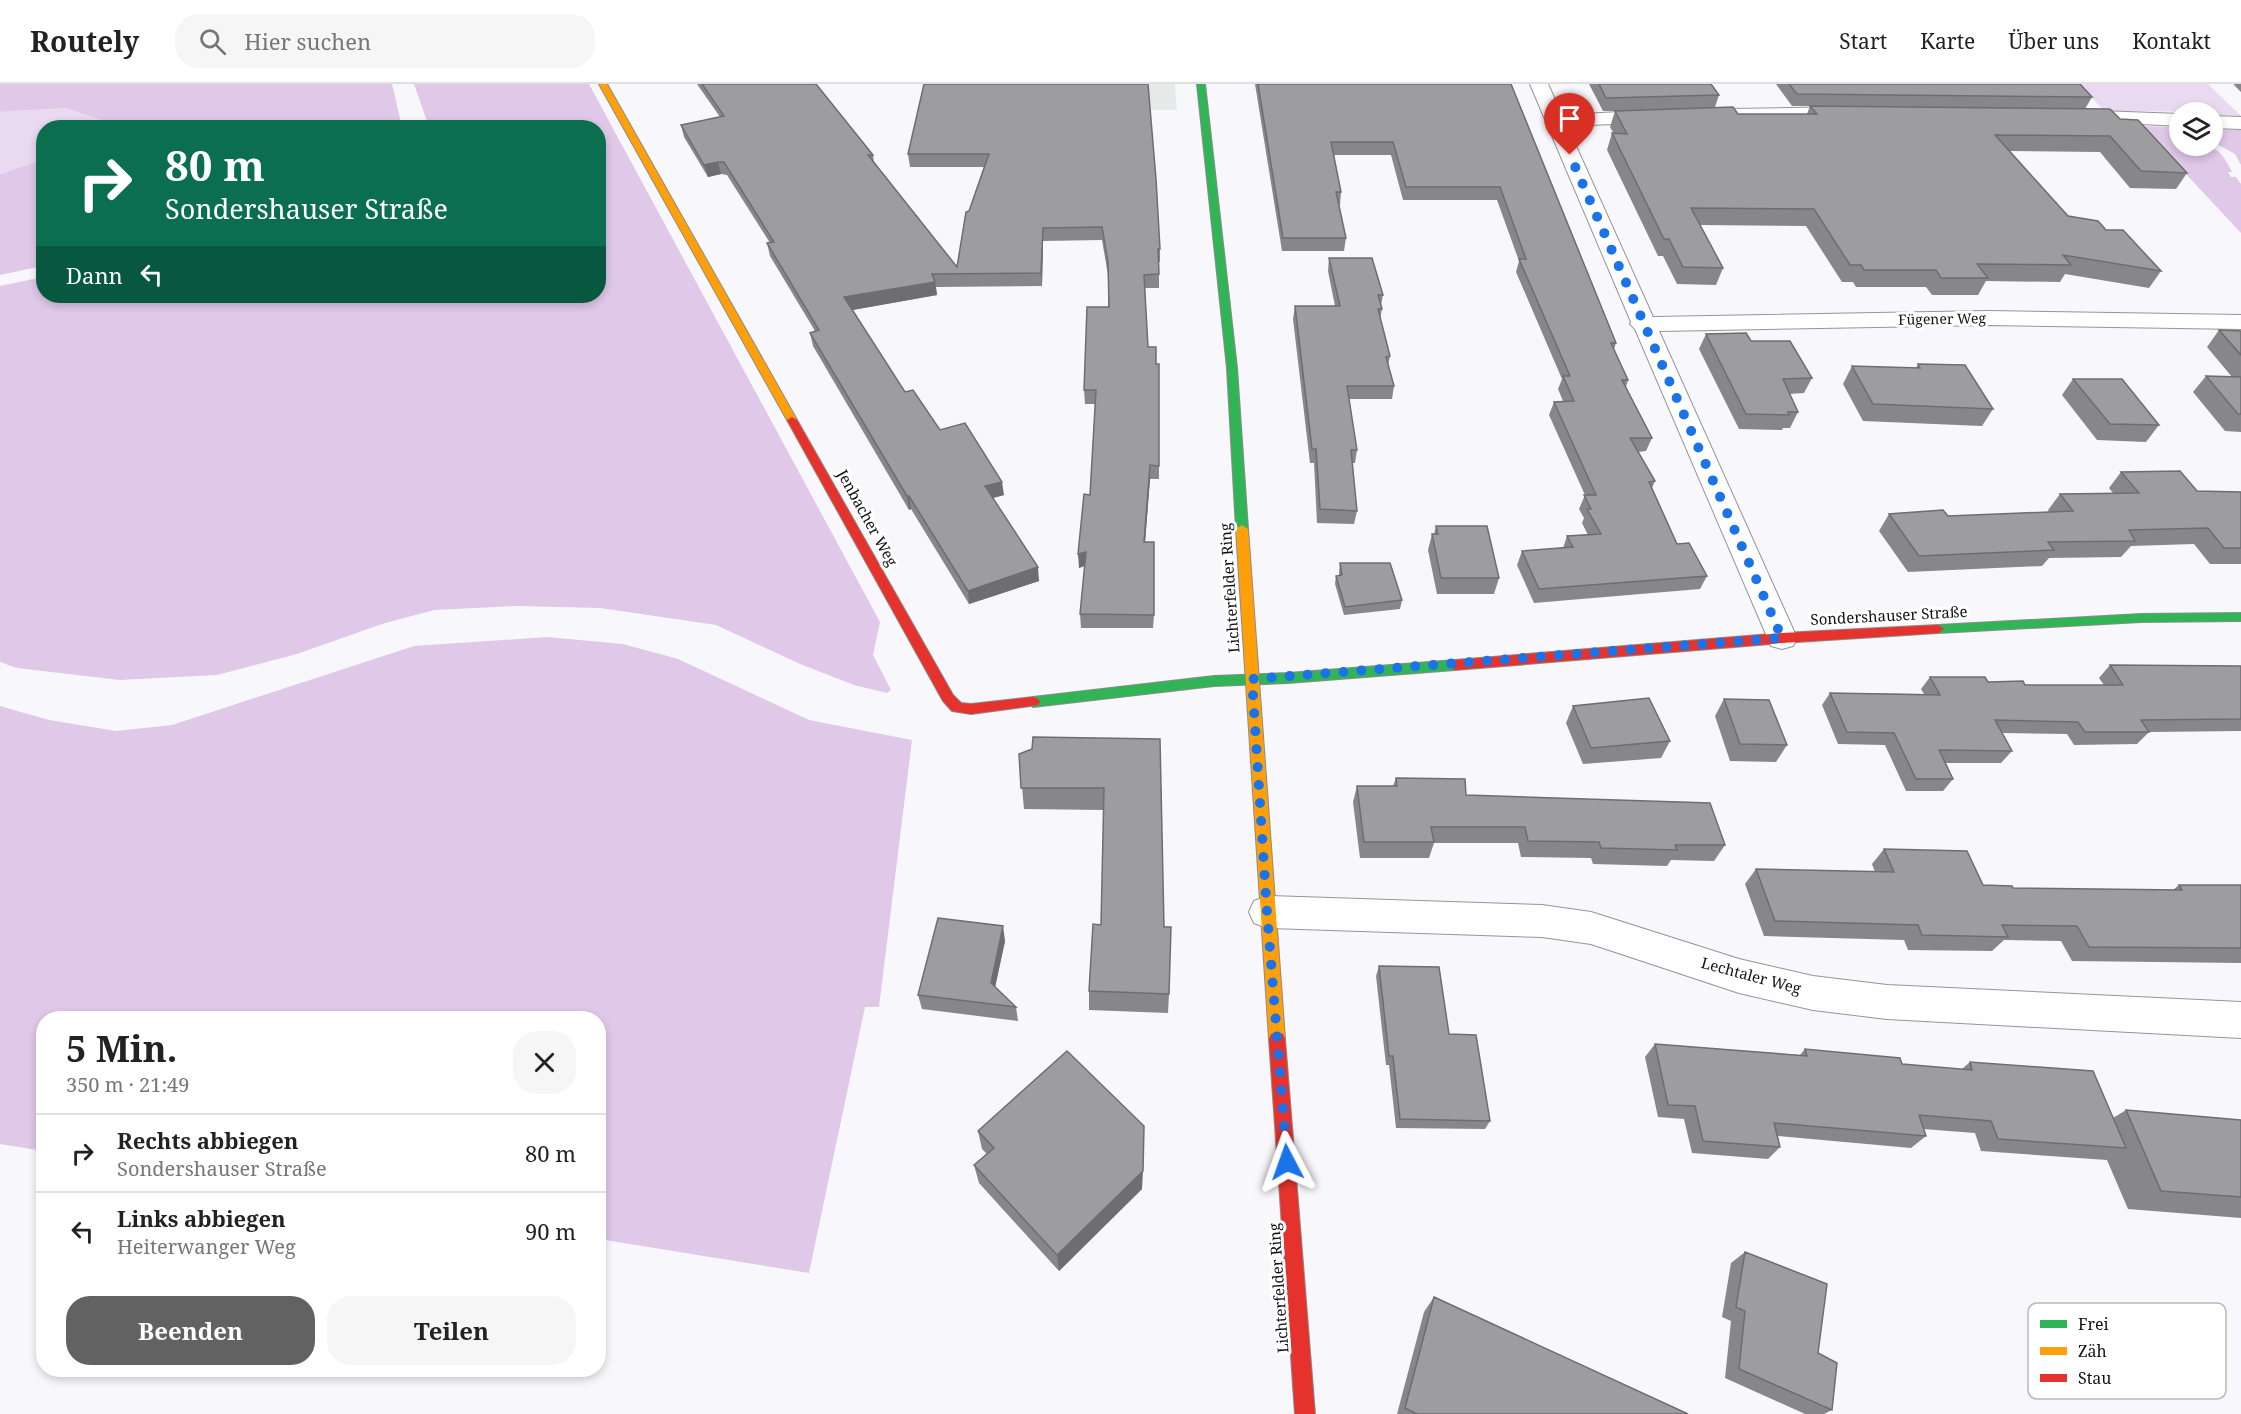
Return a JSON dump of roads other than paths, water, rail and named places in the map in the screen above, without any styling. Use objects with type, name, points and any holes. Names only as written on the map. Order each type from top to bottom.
[{"type":"street","name":"Jenbacher Weg","points":[[603,84],[948,698],[957,707],[970,709],[1214,681],[1252,679]]},
{"type":"street","name":"Lichterfelder Ring","points":[[1201,84],[1232,368],[1267,912],[1305,1414]]},
{"type":"street","points":[[1539,84],[1642,324],[1782,638]]},
{"type":"street","points":[[1714,115],[1872,113]]},
{"type":"street","points":[[1555,121],[1678,116]]},
{"type":"street","points":[[2056,116],[2169,120]]},
{"type":"street","points":[[2223,122],[2241,123]]},
{"type":"street","name":"Fügener Weg","points":[[1642,324],[1988,318],[2241,322]]},
{"type":"street","name":"Sondershauser Straße","points":[[1252,679],[1782,638],[2141,618],[2241,617]]},
{"type":"street","name":"Lechtaler Weg","points":[[1267,912],[1542,921],[1591,928],[1739,976],[1813,993],[1898,1003],[2241,1020]]}]
